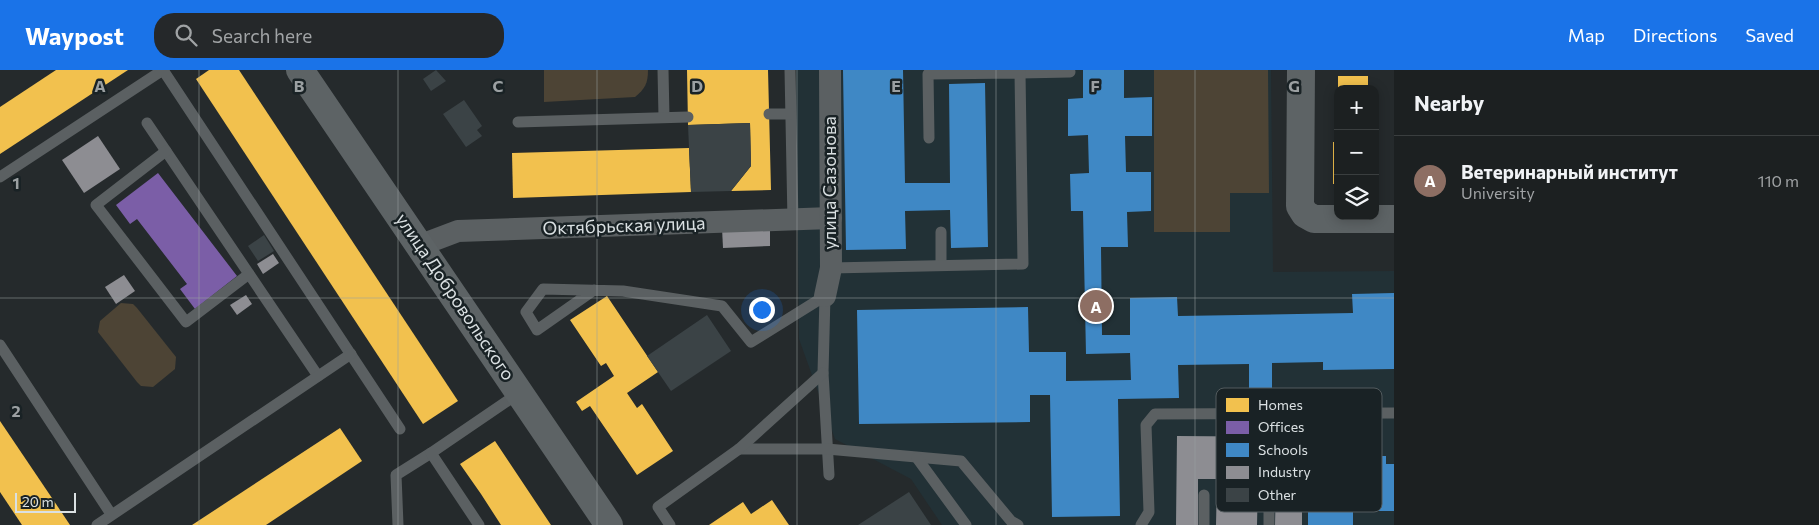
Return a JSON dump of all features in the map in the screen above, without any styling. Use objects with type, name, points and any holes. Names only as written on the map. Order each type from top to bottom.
[{"type":"street","name":"улица Добровольского","points":[[300,70],[421,245],[609,525]]},
{"type":"street","name":"улица Сазонова","points":[[825,296],[831,268],[830,70]]},
{"type":"street","points":[[1301,70],[1300,206],[1305,214],[1314,219],[1394,219]]},
{"type":"street","name":"Октябрьская улица","points":[[421,245],[458,231],[793,221],[831,218]]},
{"type":"lane","points":[[0,177],[163,70],[400,429]]},
{"type":"lane","points":[[662,70],[664,117]]},
{"type":"lane","points":[[790,70],[793,221]]},
{"type":"lane","points":[[929,138],[928,74],[1070,72]]},
{"type":"lane","points":[[831,268],[1023,264],[1020,73]]},
{"type":"lane","points":[[769,114],[790,114]]},
{"type":"lane","points":[[518,122],[688,117]]},
{"type":"lane","points":[[147,124],[318,376]]},
{"type":"lane","points":[[166,152],[96,205],[186,322],[249,274]]},
{"type":"lane","points":[[941,232],[942,265]]},
{"type":"lane","points":[[594,290],[537,330],[526,312],[543,289],[594,290],[623,291],[722,306],[751,342],[825,296]]},
{"type":"lane","points":[[825,296],[822,373],[829,475]]},
{"type":"lane","points":[[0,346],[112,514]]},
{"type":"lane","points":[[97,525],[350,354]]},
{"type":"lane","points":[[670,525],[658,506],[739,449],[822,373]]},
{"type":"lane","points":[[398,525],[396,476],[519,393]]},
{"type":"lane","points":[[1142,525],[1149,512],[1146,425],[1155,414],[1216,414]]},
{"type":"lane","points":[[739,449],[827,449],[962,462],[1012,524]]},
{"type":"lane","points":[[431,453],[479,525]]},
{"type":"lane","points":[[916,458],[966,525]]},
{"type":"lane","points":[[1204,495],[1204,525]]},
{"type":"lane","points":[[1269,512],[1269,525]]},
{"type":"shaded area","points":[[544,70],[648,70],[645,85],[635,97],[544,102]]},
{"type":"shaded area","points":[[796,70],[1271,70],[1273,272],[1394,271],[1394,525],[942,525],[911,479],[835,439],[799,339]]},
{"type":"shaded area","points":[[1154,70],[1268,70],[1269,193],[1230,193],[1230,232],[1154,232]]},
{"type":"shaded area","points":[[121,303],[133,304],[176,357],[175,369],[153,387],[141,386],[137,382],[98,332],[100,321]]},
{"type":"building: Homes","points":[[56,70],[128,70],[0,154],[0,107]]},
{"type":"building: Homes","points":[[209,70],[239,70],[458,401],[423,424],[196,79]]},
{"type":"building: Homes","points":[[687,70],[768,70],[771,190],[731,191],[751,166],[750,123],[688,125]]},
{"type":"building: Homes","points":[[1338,76],[1368,76],[1368,85],[1338,85]]},
{"type":"building: Homes","points":[[1333,142],[1334,142],[1334,184]]},
{"type":"building: Homes","points":[[689,148],[691,192],[513,198],[512,153]]},
{"type":"building: Homes","points":[[607,296],[658,372],[627,393],[637,408],[642,404],[673,451],[637,475],[590,406],[582,411],[576,402],[614,376],[606,363],[601,366],[570,320]]},
{"type":"building: Homes","points":[[0,421],[70,525],[22,525],[0,492]]},
{"type":"building: Homes","points":[[340,428],[362,461],[266,525],[192,525]]},
{"type":"building: Homes","points":[[495,441],[551,525],[501,525],[460,464]]},
{"type":"building: Homes","points":[[772,500],[789,525],[709,525],[743,502],[751,514]]},
{"type":"building: Offices","points":[[158,173],[237,276],[195,309],[180,289],[187,284],[137,219],[130,224],[116,205]]},
{"type":"building: Schools","points":[[843,70],[903,70],[905,183],[950,183],[949,84],[985,83],[988,247],[951,248],[950,210],[905,211],[906,249],[846,250]]},
{"type":"building: Schools","points":[[1083,70],[1124,70],[1124,98],[1152,97],[1152,136],[1125,136],[1126,172],[1151,172],[1151,211],[1127,212],[1128,247],[1101,247],[1102,335],[1130,335],[1130,298],[1177,297],[1178,316],[1353,313],[1352,294],[1394,293],[1394,369],[1323,370],[1323,362],[1272,363],[1272,388],[1249,388],[1249,364],[1178,365],[1179,398],[1118,399],[1120,516],[1052,517],[1050,395],[1030,395],[1030,422],[859,424],[857,310],[1028,307],[1029,352],[1066,352],[1066,381],[1131,380],[1130,353],[1086,354],[1083,211],[1071,211],[1070,174],[1089,173],[1088,135],[1068,136],[1068,99],[1083,98]]},
{"type":"building: Schools","points":[[1382,456],[1386,456],[1386,464],[1394,464],[1394,511],[1382,511]]},
{"type":"building: Schools","points":[[1308,512],[1353,512],[1353,525],[1308,525]]},
{"type":"building: Industry","points":[[98,136],[120,169],[84,193],[62,160]]},
{"type":"building: Industry","points":[[770,227],[770,246],[723,248],[722,228]]},
{"type":"building: Industry","points":[[273,254],[279,263],[263,274],[257,264]]},
{"type":"building: Industry","points":[[124,275],[135,291],[116,304],[105,287]]},
{"type":"building: Industry","points":[[246,295],[252,304],[237,315],[230,305]]},
{"type":"building: Industry","points":[[1177,436],[1216,436],[1216,479],[1198,479],[1198,525],[1176,525]]},
{"type":"building: Industry","points":[[1216,512],[1257,512],[1257,525],[1216,525]]},
{"type":"building: Industry","points":[[1275,512],[1302,512],[1302,525],[1275,525]]},
{"type":"building: Other","points":[[436,70],[446,81],[431,91],[423,79]]},
{"type":"building: Other","points":[[464,100],[482,126],[477,130],[482,136],[466,147],[443,114]]},
{"type":"building: Other","points":[[750,123],[751,166],[731,191],[691,192],[688,125]]},
{"type":"building: Other","points":[[264,235],[274,251],[258,261],[248,246]]},
{"type":"building: Other","points":[[707,315],[731,351],[671,391],[647,356]]},
{"type":"building: Other","points":[[909,492],[931,525],[858,525]]},
{"type":"place","name":"Ветеринарный институт","points":[[1096,306]]}]
